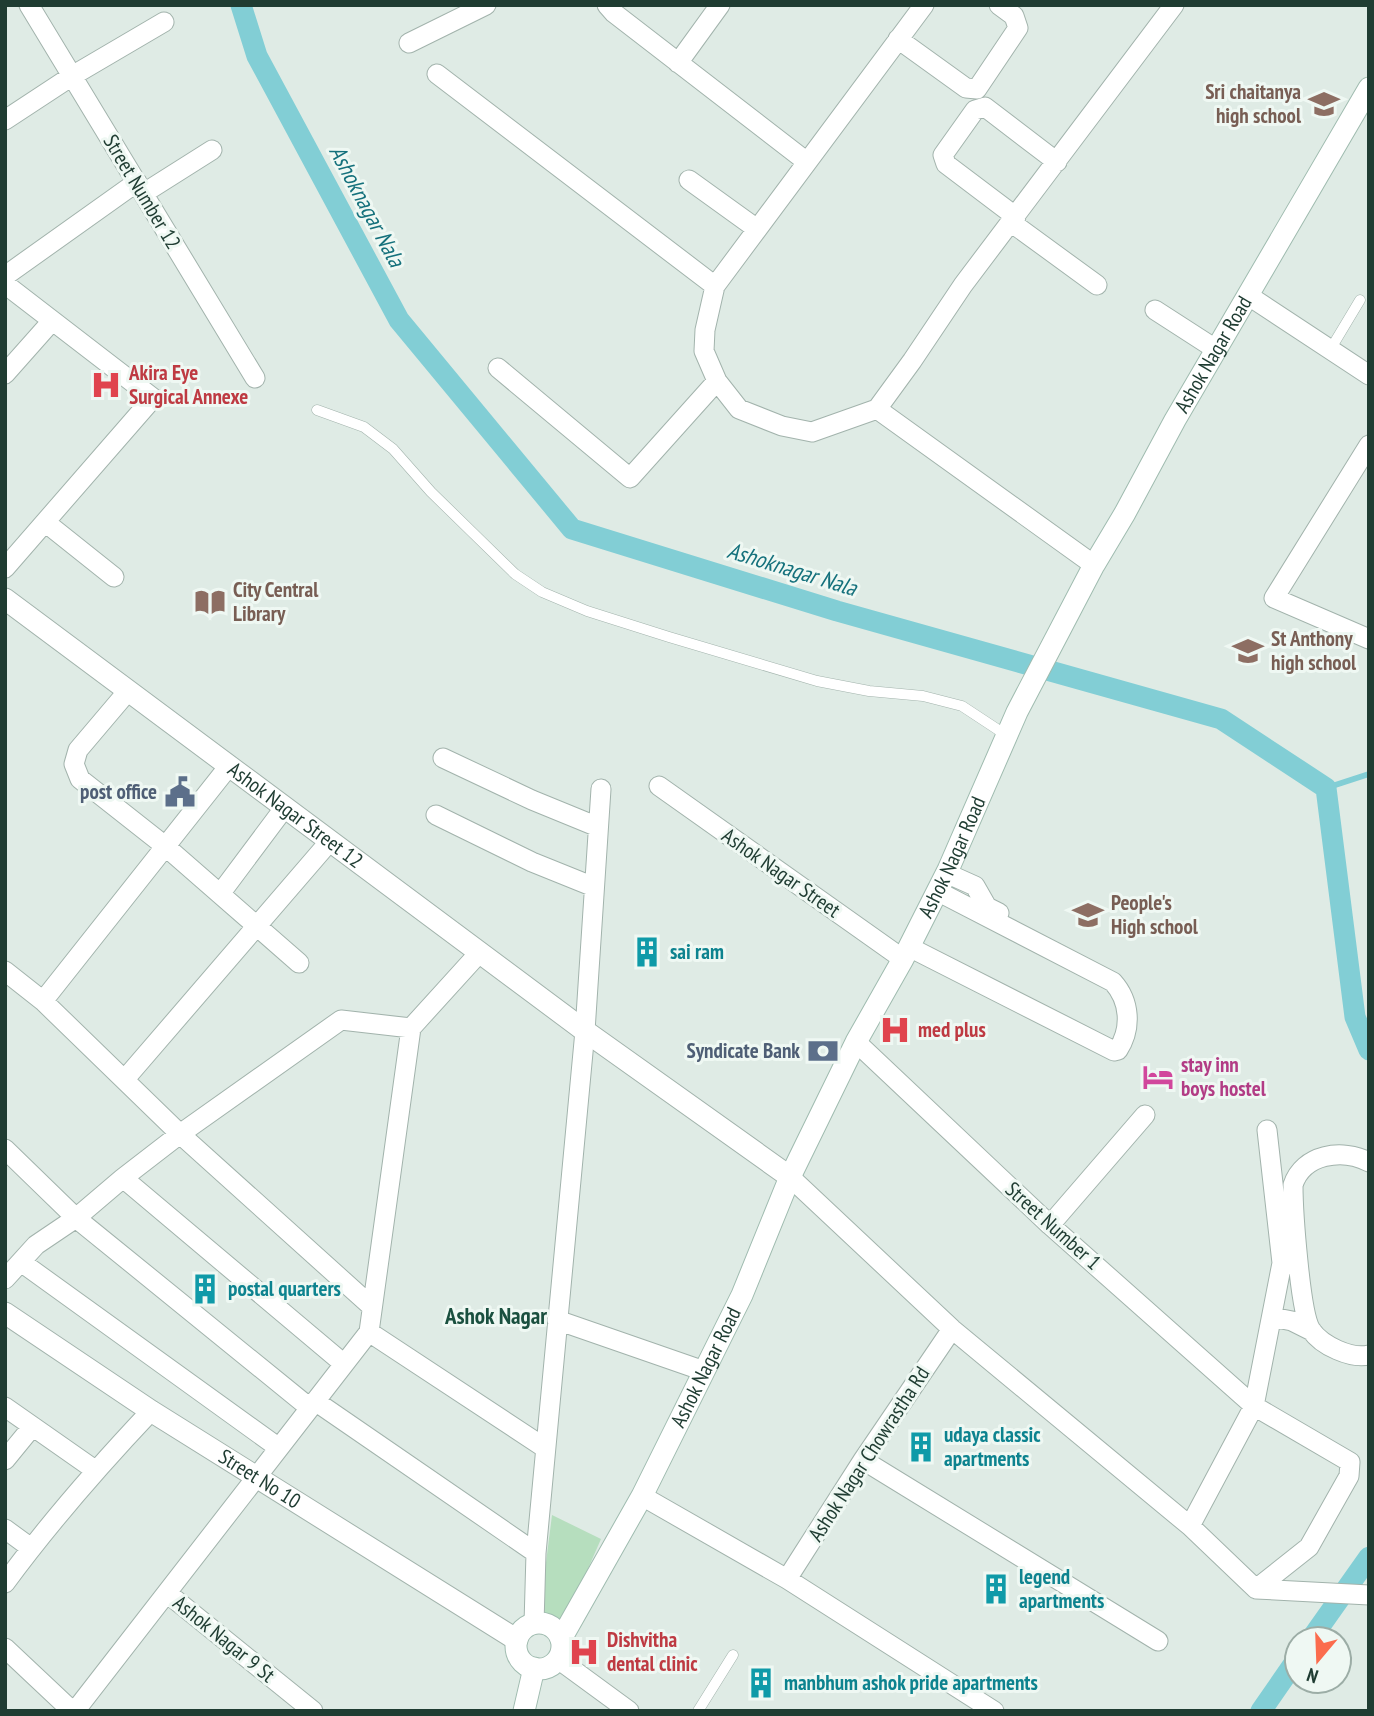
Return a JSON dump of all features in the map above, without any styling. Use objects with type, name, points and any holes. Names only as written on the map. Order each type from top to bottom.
[{"type":"main road","name":"Ashok Nagar Road","points":[[560,1649],[642,1496],[742,1296],[789,1177],[856,1042],[942,882],[1017,712],[1094,565],[1217,350],[1366,99]]},
{"type":"main road","name":"Ashok Nagar Street 12","points":[[5,599],[585,1031],[789,1177]]},
{"type":"main road","name":"Street No 10","points":[[5,1313],[151,1411],[517,1640]]},
{"type":"main road","points":[[545,1624],[555,1629],[560,1649],[548,1667],[534,1668],[522,1661],[518,1655],[517,1640],[526,1627],[545,1624]]},
{"type":"main road","points":[[524,1711],[534,1668]]},
{"type":"street","name":"Street Number 12","points":[[29,5],[255,378]]},
{"type":"street","points":[[409,43],[486,5]]},
{"type":"street","points":[[607,5],[807,162]]},
{"type":"street","points":[[678,62],[720,5]]},
{"type":"street","points":[[924,5],[715,286],[705,330],[704,351],[717,381],[739,409],[782,426],[812,432],[877,409],[963,285],[1174,5]]},
{"type":"street","points":[[898,39],[966,88],[977,89],[1018,28],[1014,16],[999,5]]},
{"type":"street","points":[[5,120],[72,76],[164,22]]},
{"type":"street","points":[[437,74],[715,286]]},
{"type":"street","points":[[1057,162],[985,107],[975,110],[943,155],[946,164],[1097,285]]},
{"type":"street","points":[[5,276],[140,188],[212,150]]},
{"type":"street","points":[[689,180],[757,229]]},
{"type":"street","points":[[5,284],[153,398],[5,568]]},
{"type":"street","points":[[1249,296],[1369,375]]},
{"type":"street","points":[[1154,310],[1217,350]]},
{"type":"street","points":[[5,374],[52,321]]},
{"type":"street","points":[[498,368],[631,478],[717,381]]},
{"type":"street","points":[[877,409],[1094,565]]},
{"type":"street","points":[[1369,445],[1274,598],[1369,639]]},
{"type":"street","points":[[45,522],[114,577]]},
{"type":"street","points":[[128,691],[78,750],[74,764],[80,779],[165,846],[299,963]]},
{"type":"street","points":[[443,758],[532,800],[598,827]]},
{"type":"street","points":[[43,1001],[229,766]]},
{"type":"street","name":"Ashok Nagar Street","points":[[659,786],[906,953],[1114,1051],[1118,1050],[1124,1041],[1128,1024],[1126,1004],[1113,982],[942,882]]},
{"type":"street","points":[[534,1624],[536,1553],[585,1031],[601,789]]},
{"type":"street","points":[[220,894],[285,807]]},
{"type":"street","points":[[436,815],[532,862],[594,887]]},
{"type":"street","points":[[125,1079],[331,841]]},
{"type":"street","points":[[942,882],[975,886],[987,907],[1118,971]]},
{"type":"street","points":[[5,1648],[73,1711],[369,1332],[411,1028],[480,952]]},
{"type":"street","points":[[5,971],[43,1001],[180,1134],[371,1306]]},
{"type":"street","points":[[5,1279],[36,1245],[76,1218],[180,1134],[341,1020],[411,1028]]},
{"type":"street","name":"Street Number 1","points":[[856,1042],[1050,1225],[1254,1406],[1350,1462],[1349,1476],[1309,1547],[1256,1590]]},
{"type":"street","points":[[1050,1225],[1145,1115]]},
{"type":"street","points":[[1267,1130],[1290,1262],[1312,1331]]},
{"type":"street","points":[[5,1149],[76,1218],[313,1404],[536,1553]]},
{"type":"street","points":[[1190,1526],[1254,1406],[1272,1317],[1290,1262],[1293,1185],[1297,1174],[1311,1162],[1335,1154],[1353,1156],[1369,1162]]},
{"type":"street","points":[[789,1177],[952,1329],[1190,1526],[1256,1590],[1369,1595]]},
{"type":"street","points":[[123,1178],[344,1364]]},
{"type":"street","points":[[21,1262],[279,1448]]},
{"type":"street","points":[[1272,1317],[1292,1321],[1346,1354],[1369,1355]]},
{"type":"street","points":[[556,1320],[704,1371]]},
{"type":"street","name":"Ashok Nagar Chowrastha Rd","points":[[787,1579],[863,1460],[952,1329]]},
{"type":"street","points":[[369,1332],[545,1448]]},
{"type":"street","points":[[5,1406],[95,1470]]},
{"type":"street","points":[[5,1583],[95,1470],[151,1411]]},
{"type":"street","points":[[5,1460],[32,1427]]},
{"type":"street","points":[[863,1460],[1158,1641]]},
{"type":"street","points":[[642,1496],[787,1579],[994,1711]]},
{"type":"street","points":[[5,1529],[31,1548]]},
{"type":"street","name":"Ashok Nagar 9 St","points":[[167,1593],[313,1711]]},
{"type":"street","points":[[560,1649],[629,1711]]},
{"type":"lane","points":[[1330,350],[1360,300]]},
{"type":"lane","points":[[317,410],[364,427],[393,449],[431,492],[515,574],[542,592],[587,611],[817,681],[869,691],[923,696],[962,706],[1006,735]]},
{"type":"lane","points":[[698,1711],[733,1655]]},
{"type":"green space","points":[[552,1515],[601,1539],[563,1626],[540,1610]]},
{"type":"waterway","name":"Ashoknagar Nala","points":[[241,5],[257,56],[399,320],[572,529],[837,611],[1221,719],[1326,788],[1355,1017],[1369,1050]]},
{"type":"waterway","points":[[1326,788],[1369,774]]},
{"type":"waterway","name":"Ashoknagar Nala","points":[[1321,1625],[1369,1557]]},
{"type":"waterway","name":"Ashoknagar Nala","points":[[1261,1711],[1283,1679]]},
{"type":"place","name":"Sri chaitanya high school","points":[[1324,104]]},
{"type":"place","name":"Akira Eye Surgical Annexe","points":[[106,385]]},
{"type":"place","name":"City Central Library","points":[[210,602]]},
{"type":"place","name":"St Anthony high school","points":[[1248,651]]},
{"type":"place","name":"post office","points":[[180,792]]},
{"type":"place","name":"People's High school","points":[[1088,915]]},
{"type":"place","name":"sai ram","points":[[647,952]]},
{"type":"place","name":"med plus","points":[[895,1030]]},
{"type":"place","name":"Syndicate Bank","points":[[823,1051]]},
{"type":"place","name":"stay inn boys hostel","points":[[1158,1077]]},
{"type":"place","name":"postal quarters","points":[[205,1289]]},
{"type":"place","name":"udaya classic apartments","points":[[921,1447]]},
{"type":"place","name":"legend apartments","points":[[996,1589]]},
{"type":"place","name":"Dishvitha dental clinic","points":[[584,1652]]},
{"type":"place","name":"manbhum ashok pride apartments","points":[[761,1683]]},
{"type":"district","name":"Ashok Nagar","points":[[496,1316]]}]
